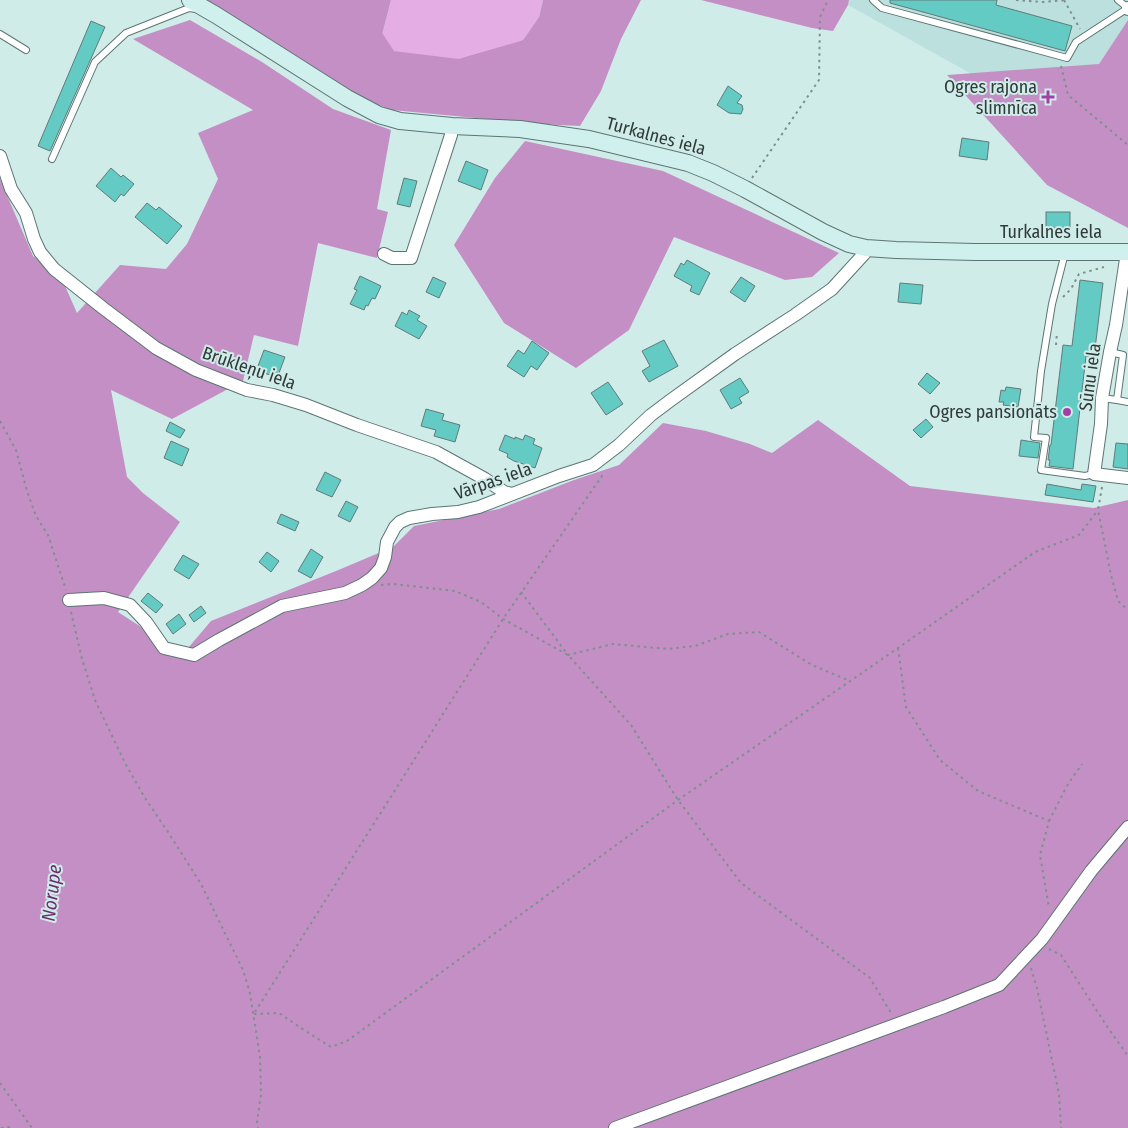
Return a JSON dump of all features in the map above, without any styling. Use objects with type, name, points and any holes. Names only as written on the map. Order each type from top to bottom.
[{"type":"main road","name":"Turkalnes iela","points":[[190,0],[347,98],[379,115],[400,121],[452,126],[520,129],[589,139],[688,163],[745,189],[823,232],[849,244],[866,248],[955,252],[1128,252]]},
{"type":"street","points":[[384,254],[392,258],[411,258],[451,135],[452,126]]},
{"type":"street","name":"Brūkleņu iela","points":[[0,156],[11,188],[26,213],[40,252],[54,269],[156,348],[196,370],[247,390],[306,405],[436,452],[485,479],[504,492],[512,494]]},
{"type":"street","name":"Vārpas iela","points":[[69,600],[104,598],[130,605],[146,622],[164,648],[194,655],[282,606],[345,593],[359,587],[372,578],[381,568],[387,542],[400,522],[409,518],[458,512],[479,507],[594,464],[664,405],[735,354],[832,289],[864,254],[866,248]]},
{"type":"street","name":"Sūnu iela","points":[[1098,474],[1102,398],[1128,252]]},
{"type":"street","points":[[1098,474],[1128,478]]},
{"type":"street","points":[[614,1128],[999,985],[1030,952],[1090,871],[1128,827]]},
{"type":"lane","points":[[874,0],[882,8],[1067,58],[1076,42],[1128,8],[1118,0]]},
{"type":"lane","points":[[52,158],[95,62],[126,33],[189,8],[216,15]]},
{"type":"lane","points":[[0,34],[26,50]]},
{"type":"lane","points":[[1065,252],[1052,304],[1044,350],[1034,437],[1046,438],[1041,470],[1085,476],[1098,474]]},
{"type":"lane","points":[[1110,352],[1122,355],[1117,400]]},
{"type":"lane","points":[[1102,398],[1128,402]]},
{"type":"path","points":[[745,189],[820,80],[820,17],[828,0]]},
{"type":"path","points":[[1016,0],[1043,2],[1065,0],[1085,36]]},
{"type":"path","points":[[1059,56],[1068,95],[1128,145]]},
{"type":"path","points":[[1061,299],[1071,289],[1078,274],[1108,266]]},
{"type":"path","points":[[1044,350],[1055,345],[1058,328]]},
{"type":"path","points":[[254,1014],[521,591],[605,471],[608,454]]},
{"type":"path","points":[[1098,474],[1098,510],[1111,575],[1118,600],[1128,610]]},
{"type":"path","points":[[254,1014],[279,1013],[331,1047],[347,1041],[678,800],[1035,552],[1079,535],[1098,510]]},
{"type":"path","points":[[359,587],[393,584],[455,591],[481,602],[503,619],[568,655],[613,644],[668,649],[696,646],[728,634],[759,632],[812,665],[850,681]]},
{"type":"path","points":[[521,591],[568,655],[630,725],[678,800],[741,883],[870,978],[898,1024]]},
{"type":"path","points":[[898,648],[906,707],[940,760],[978,791],[1049,821]]},
{"type":"path","points":[[125,763],[145,798],[201,884],[244,970],[254,1014],[260,1056],[261,1094],[258,1128]]},
{"type":"path","points":[[1051,926],[1040,855],[1049,821],[1068,784],[1082,764]]},
{"type":"path","points":[[1062,1128],[1058,1094],[1030,952],[1047,948],[1061,955],[1128,1056]]},
{"type":"path","points":[[0,1083],[32,1128]]},
{"type":"path","points":[[1,1128],[12,1128]]},
{"type":"shaded area","points":[[195,0],[391,0],[382,35],[393,53],[458,61],[521,43],[539,17],[543,0],[641,0],[621,39],[601,91],[580,126],[392,110],[340,90]]},
{"type":"shaded area","points":[[391,0],[543,0],[539,17],[521,43],[459,61],[393,53],[382,35]]},
{"type":"shaded area","points":[[701,0],[849,0],[833,31],[812,28]]},
{"type":"shaded area","name":"Ogres rajona slimnīca","points":[[849,0],[1128,0],[1128,20],[1099,64],[1070,129],[848,5]]},
{"type":"shaded area","points":[[190,20],[262,62],[333,109],[391,130],[377,209],[388,212],[377,258],[318,243],[298,346],[254,335],[243,381],[172,419],[111,390],[127,477],[143,493],[180,522],[118,612],[183,654],[211,621],[393,547],[414,526],[499,509],[619,465],[663,423],[706,431],[750,444],[772,453],[818,420],[910,486],[1094,508],[1128,500],[1128,1128],[0,1128],[0,179],[33,256],[61,277],[77,313],[120,265],[166,269],[187,244],[218,179],[198,133],[253,110],[133,39]]},
{"type":"shaded area","points":[[1128,20],[1128,228],[1047,185],[947,75],[1099,64]]},
{"type":"shaded area","points":[[525,141],[663,171],[839,253],[812,277],[785,280],[674,237],[629,330],[576,368],[504,323],[454,245],[495,178]]},
{"type":"building","name":"Ogres rajona slimnīca","points":[[890,0],[997,0],[996,5],[1072,26],[1065,51],[890,3]]},
{"type":"building","points":[[91,21],[105,27],[50,151],[38,146]]},
{"type":"building","points":[[728,86],[742,96],[737,103],[742,105],[741,114],[729,113],[717,105]]},
{"type":"building","points":[[962,138],[989,142],[987,160],[959,156]]},
{"type":"building","points":[[466,161],[488,170],[481,190],[458,181]]},
{"type":"building","points":[[111,168],[121,177],[123,175],[134,184],[124,196],[121,194],[115,202],[96,186]]},
{"type":"building","points":[[404,178],[417,181],[410,207],[397,204]]},
{"type":"building","points":[[147,203],[156,210],[159,207],[182,226],[167,244],[135,217]]},
{"type":"building","points":[[1046,212],[1070,212],[1070,228],[1046,228]]},
{"type":"building","points":[[687,260],[710,273],[699,295],[690,291],[692,286],[674,276],[681,263],[684,265]]},
{"type":"building","points":[[360,276],[381,286],[375,299],[372,298],[364,310],[350,304],[357,290],[354,289]]},
{"type":"building","points":[[433,277],[446,283],[439,298],[426,292]]},
{"type":"building","points":[[741,277],[755,286],[745,302],[730,292]]},
{"type":"building","name":"Ogres pansionāts","points":[[1080,280],[1103,283],[1094,357],[1086,356],[1073,469],[1049,466],[1050,460],[1048,460],[1063,345],[1072,346]]},
{"type":"building","points":[[900,283],[923,285],[921,304],[898,302]]},
{"type":"building","points":[[409,310],[420,316],[417,320],[427,326],[419,339],[395,326],[402,312],[407,315]]},
{"type":"building","points":[[664,340],[678,366],[649,382],[642,371],[650,366],[642,351]]},
{"type":"building","points":[[532,341],[549,353],[537,370],[531,366],[524,377],[507,366],[518,350],[524,354]]},
{"type":"building","points":[[264,350],[285,357],[279,373],[274,372],[273,376],[264,373],[265,368],[258,366]]},
{"type":"building","points":[[927,373],[940,383],[930,394],[918,384]]},
{"type":"building","points":[[740,378],[749,392],[739,398],[742,403],[731,409],[720,390]]},
{"type":"building","points":[[608,382],[623,404],[606,415],[591,393]]},
{"type":"building","points":[[1006,387],[1021,389],[1018,407],[1003,405],[1004,402],[999,402],[1001,390],[1005,391]]},
{"type":"building","points":[[426,409],[444,414],[442,420],[460,425],[455,442],[434,436],[436,430],[421,426]]},
{"type":"building","points":[[926,419],[933,427],[921,438],[913,430]]},
{"type":"building","points":[[170,422],[185,430],[180,438],[166,431]]},
{"type":"building","points":[[505,435],[523,440],[525,435],[535,439],[533,444],[542,448],[535,468],[514,461],[507,457],[508,454],[499,450]]},
{"type":"building","points":[[1021,440],[1040,443],[1038,458],[1019,456]]},
{"type":"building","points":[[171,441],[189,449],[182,466],[164,458]]},
{"type":"building","points":[[1116,443],[1128,444],[1128,469],[1113,467]]},
{"type":"building","points":[[325,472],[341,480],[332,497],[316,490]]},
{"type":"building","points":[[1047,484],[1081,490],[1082,484],[1096,486],[1093,502],[1045,495]]},
{"type":"building","points":[[346,501],[358,507],[350,522],[338,516]]},
{"type":"building","points":[[281,514],[299,522],[295,531],[277,523]]},
{"type":"building","points":[[311,549],[323,557],[311,578],[298,571]]},
{"type":"building","points":[[267,552],[279,561],[271,572],[259,562]]},
{"type":"building","points":[[183,555],[199,564],[189,579],[174,570]]},
{"type":"building","points":[[148,593],[163,605],[156,613],[141,601]]},
{"type":"building","points":[[201,606],[206,613],[194,622],[189,615]]},
{"type":"building","points":[[179,614],[186,624],[173,634],[166,624]]},
{"type":"waterway","points":[[358,0],[393,53],[459,61],[521,43],[606,0]]},
{"type":"waterway","name":"Norupe","points":[[0,666],[22,740],[70,860],[57,954],[104,1128]]},
{"type":"place","name":"Ogres rajona slimnīca","points":[[1048,97]]},
{"type":"place","name":"Ogres pansionāts","points":[[1067,412]]}]
